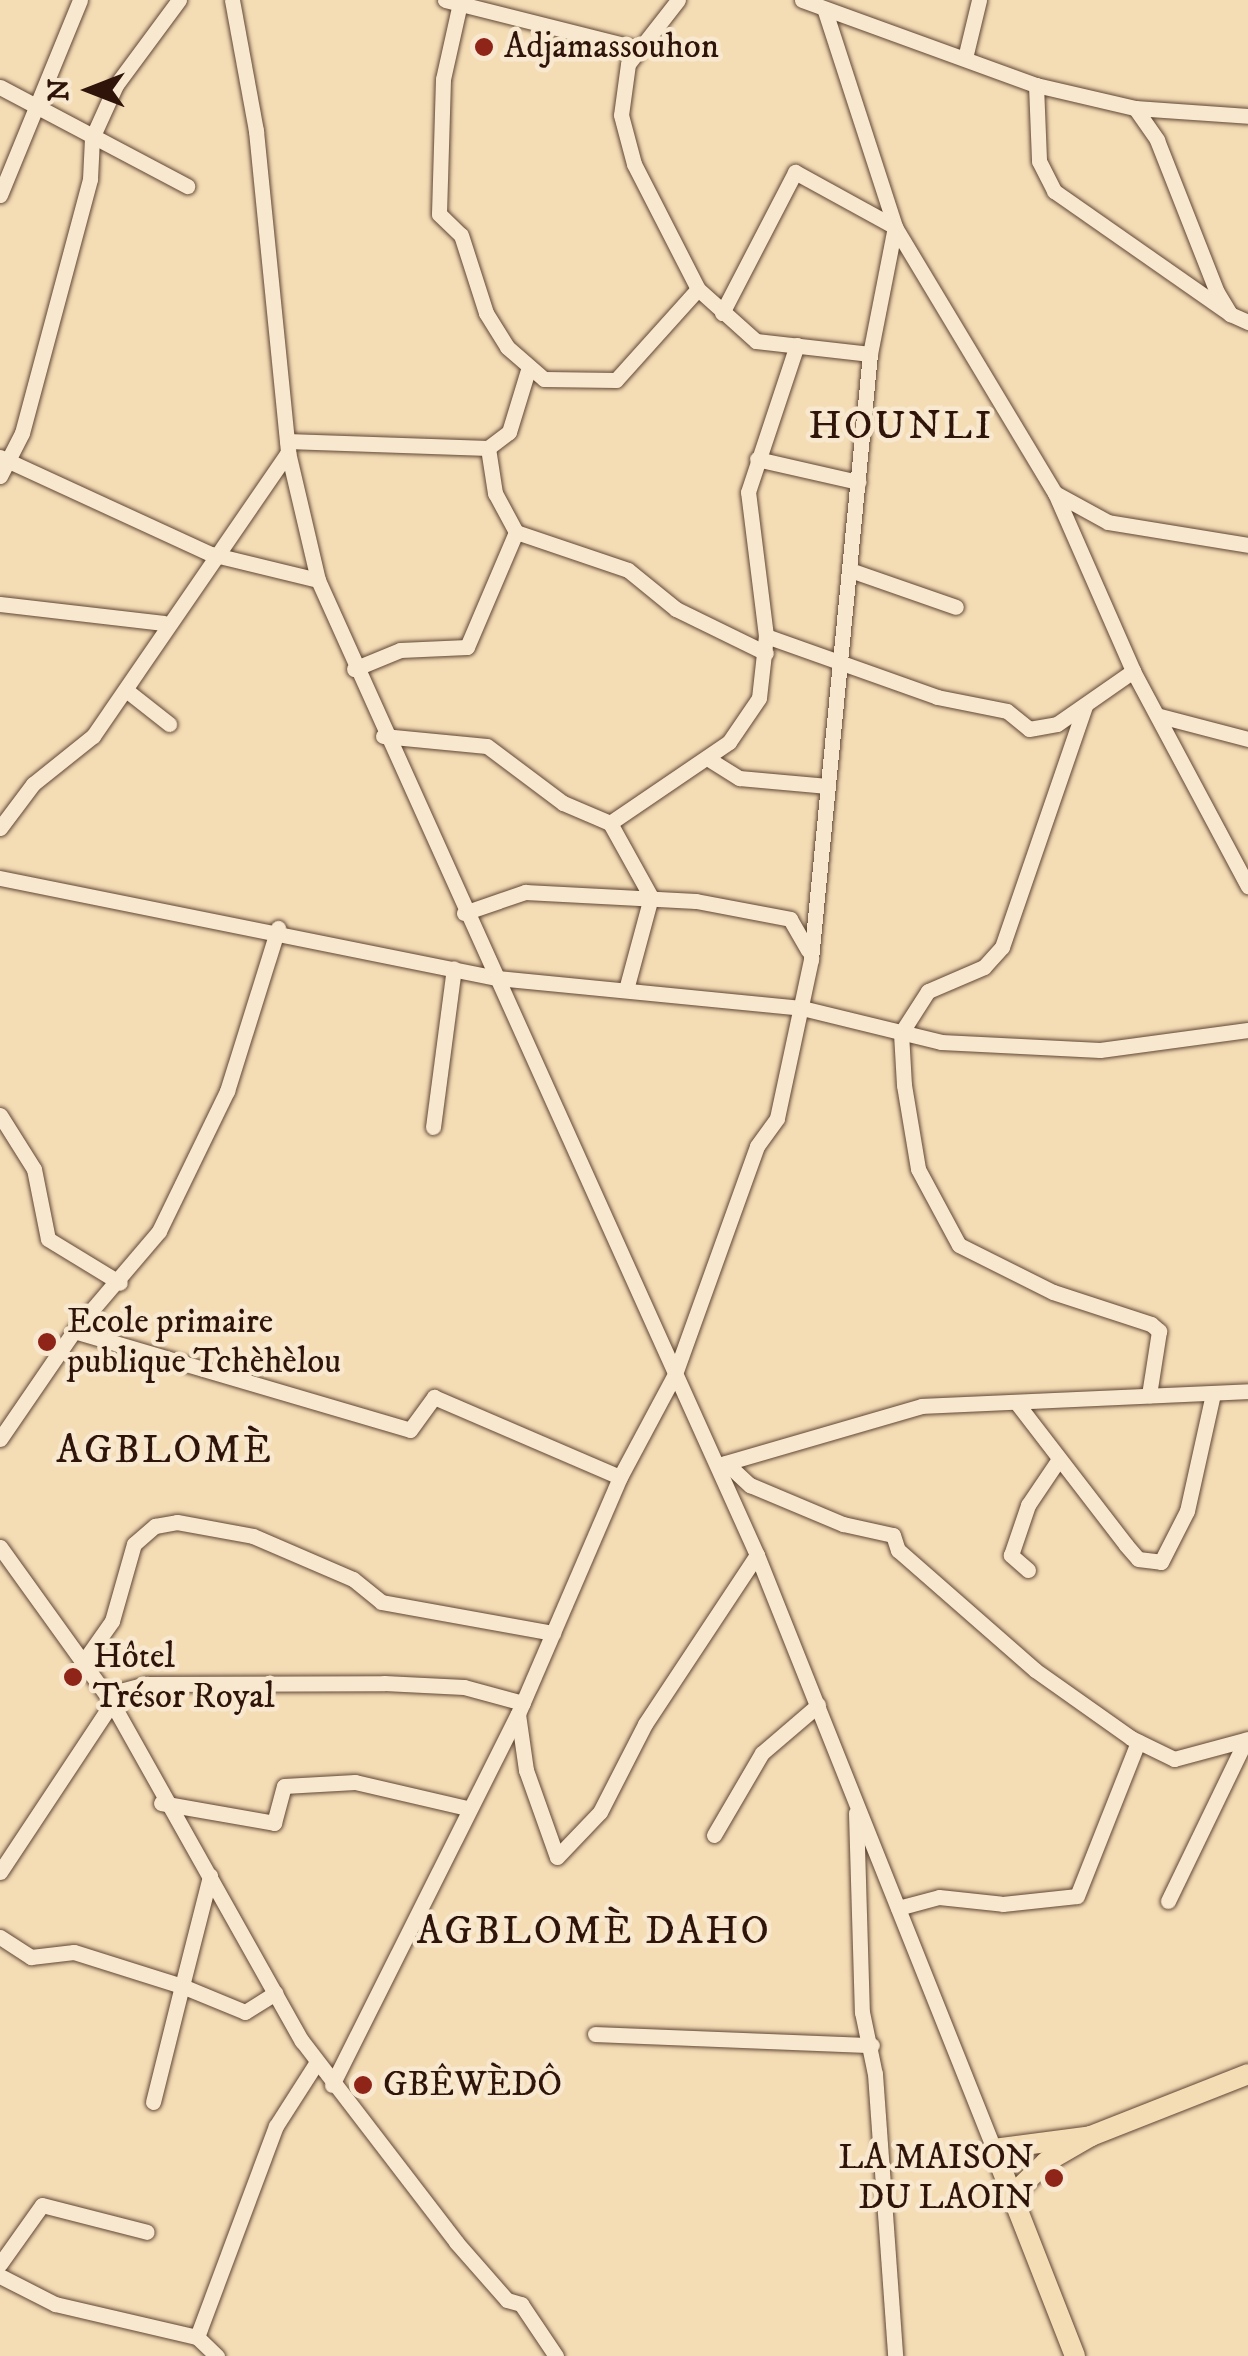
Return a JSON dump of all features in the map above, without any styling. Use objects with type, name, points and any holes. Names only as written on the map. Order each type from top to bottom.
[{"type":"main road","points":[[1011,2196],[1046,2162],[1091,2136],[1248,2074]]},
{"type":"main road","points":[[1074,2356],[994,2149],[1091,2136]]},
{"type":"street","points":[[0,195],[80,0]]},
{"type":"street","points":[[0,476],[90,180],[92,138],[116,85],[179,0]]},
{"type":"street","points":[[232,0],[256,131],[288,446],[318,580],[383,736],[676,1374],[722,1464],[994,2149]]},
{"type":"street","points":[[678,0],[636,48],[623,79],[624,139],[698,288],[756,341],[870,354]]},
{"type":"street","points":[[802,0],[1036,85],[1135,108],[1248,116]]},
{"type":"street","points":[[965,58],[980,0]]},
{"type":"street","points":[[636,48],[453,2],[444,79],[439,214],[461,235],[491,324],[528,370],[563,384],[616,380],[698,288]]},
{"type":"street","points":[[825,11],[894,228],[1055,493],[1133,671],[1248,886]]},
{"type":"street","points":[[1036,85],[1039,161],[1054,191],[1230,314],[1248,322]]},
{"type":"street","points":[[0,86],[36,110],[186,186]]},
{"type":"street","points":[[1135,108],[1157,140],[1230,314]]},
{"type":"street","points":[[722,313],[795,172],[894,228]]},
{"type":"street","points":[[332,2085],[467,1808],[521,1709],[620,1477],[676,1374],[758,1146],[776,1118],[811,958],[870,354],[894,228]]},
{"type":"street","points":[[610,823],[706,758],[752,714],[766,644],[747,514],[757,459],[796,345]]},
{"type":"street","points":[[288,446],[488,448],[509,432],[528,370]]},
{"type":"street","points":[[0,828],[33,784],[93,736],[126,690],[164,623],[288,446]]},
{"type":"street","points":[[488,448],[495,493],[516,532],[628,570],[676,608],[766,644],[1007,712],[1029,729],[1057,724],[1133,671]]},
{"type":"street","points":[[757,459],[858,482]]},
{"type":"street","points":[[6,460],[211,554],[318,580]]},
{"type":"street","points":[[1055,493],[1108,522],[1248,544]]},
{"type":"street","points":[[354,669],[400,650],[467,646],[516,532]]},
{"type":"street","points":[[850,570],[956,607]]},
{"type":"street","points":[[0,604],[164,623]]},
{"type":"street","points":[[126,690],[170,724]]},
{"type":"street","points":[[1086,706],[1002,947],[984,966],[935,984],[902,1033],[908,1125],[934,1210],[959,1245],[1054,1292],[1151,1324],[1159,1331],[1149,1395]]},
{"type":"street","points":[[1160,716],[1244,729]]},
{"type":"street","points":[[383,736],[487,746],[563,803],[610,823],[651,898],[627,986]]},
{"type":"street","points":[[706,758],[739,778],[828,786]]},
{"type":"street","points":[[0,878],[278,928],[496,978],[627,986],[802,1008],[902,1033],[1044,1052],[1248,1030]]},
{"type":"street","points":[[464,913],[525,892],[651,898],[790,918],[811,958]]},
{"type":"street","points":[[0,1439],[74,1331],[120,1283],[159,1231],[207,1140],[278,928]]},
{"type":"street","points":[[433,1128],[454,968]]},
{"type":"street","points":[[0,1115],[34,1169],[48,1239],[120,1283]]},
{"type":"street","points":[[74,1331],[410,1430],[434,1397],[620,1477]]},
{"type":"street","points":[[722,1464],[867,1417],[1016,1402],[1248,1391]]},
{"type":"street","points":[[1016,1402],[1057,1462],[1138,1558],[1160,1562],[1187,1512],[1213,1394]]},
{"type":"street","points":[[1028,1570],[1011,1555],[1028,1505],[1057,1462]]},
{"type":"street","points":[[722,1464],[750,1485],[843,1524],[892,1535],[898,1550],[1035,1670],[1138,1742],[1174,1759],[1247,1739]]},
{"type":"street","points":[[81,1665],[112,1621],[134,1544],[155,1526],[176,1522],[253,1536],[353,1579],[380,1602],[553,1633]]},
{"type":"street","points":[[0,1547],[81,1665],[112,1703],[161,1803],[210,1876],[332,2085],[556,2356]]},
{"type":"street","points":[[521,1709],[526,1770],[557,1857],[600,1812],[645,1724],[757,1555]]},
{"type":"street","points":[[0,1872],[120,1691],[147,1684],[384,1682],[464,1686],[521,1709]]},
{"type":"street","points":[[714,1835],[762,1753],[818,1705]]},
{"type":"street","points":[[1168,1901],[1247,1739]]},
{"type":"street","points":[[898,1908],[939,1897],[1004,1904],[1077,1896],[1138,1742]]},
{"type":"street","points":[[161,1803],[274,1823],[284,1786],[355,1782],[467,1808]]},
{"type":"street","points":[[856,1798],[862,2012],[872,2046],[895,2356]]},
{"type":"street","points":[[152,2102],[210,1876]]},
{"type":"street","points":[[0,1938],[32,1957],[74,1952],[182,1986],[245,2012],[276,1993]]},
{"type":"street","points":[[595,2034],[872,2046]]},
{"type":"street","points":[[197,2337],[276,2126],[317,2062]]},
{"type":"street","points":[[0,2264],[30,2215],[48,2204],[148,2232]]},
{"type":"street","points":[[0,2276],[54,2304],[197,2337],[217,2356]]},
{"type":"place","name":"Adjamassouhon","points":[[484,47]]},
{"type":"place","name":"Ecole primaire publique Tchèhèlou","points":[[47,1342]]},
{"type":"place","name":"Hôtel Trésor Royal","points":[[73,1677]]},
{"type":"place","name":"GBÊWÈDÔ","points":[[363,2085]]},
{"type":"place","name":"LA MAISON DU LAOIN","points":[[1054,2178]]},
{"type":"district","name":"HOUNLI","points":[[901,427]]},
{"type":"district","name":"AGBLOMÈ","points":[[165,1451]]},
{"type":"district","name":"AGBLOMÈ DAHO","points":[[594,1932]]}]
